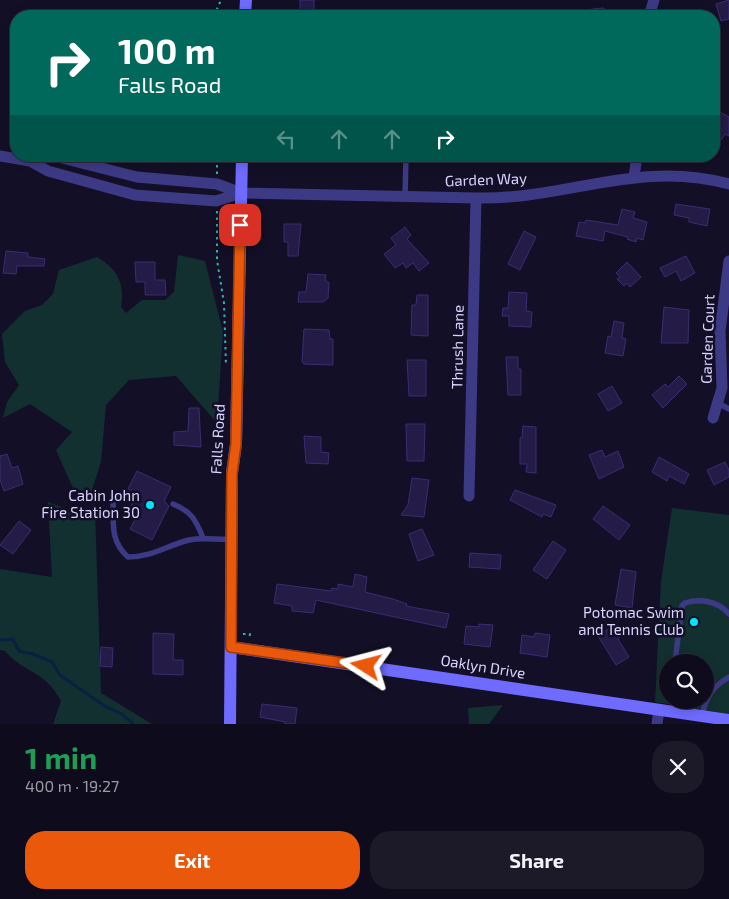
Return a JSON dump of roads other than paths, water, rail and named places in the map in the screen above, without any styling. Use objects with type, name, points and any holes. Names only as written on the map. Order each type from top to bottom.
[{"type":"main road","name":"Falls Road","points":[[230,724],[232,539],[242,162]]},
{"type":"main road","name":"Oaklyn Drive","points":[[231,647],[659,708]]},
{"type":"main road","name":"Oaklyn Drive","points":[[664,709],[729,720]]},
{"type":"street","points":[[32,162],[48,171],[135,195],[216,201],[241,193]]},
{"type":"street","points":[[77,162],[136,177],[217,184],[241,193]]},
{"type":"street","points":[[634,177],[636,162]]},
{"type":"street","name":"Garden Way","points":[[241,193],[476,198],[550,192],[634,177],[689,175],[729,184]]},
{"type":"street","name":"Thrush Lane","points":[[470,496],[476,198]]},
{"type":"street","name":"Garden Court","points":[[713,418],[722,388],[720,331],[729,260]]},
{"type":"street","points":[[658,724],[664,709]]},
{"type":"lane","points":[[405,197],[406,162]]},
{"type":"lane","points":[[718,403],[729,409]]},
{"type":"lane","points":[[113,498],[114,536],[118,548],[128,556],[144,557],[187,541],[203,538],[232,539]]},
{"type":"lane","points":[[173,504],[187,510],[194,517],[203,538]]},
{"type":"lane","points":[[676,654],[682,606],[685,603],[711,601],[724,607],[729,614]]},
{"type":"lane","points":[[714,687],[729,678]]},
{"type":"lane","points":[[702,716],[703,709]]},
{"type":"waterway","points":[[0,640],[13,639],[19,651],[33,654],[52,662],[60,675],[106,707],[122,714],[133,724]]},
{"type":"place","name":"Cabin John Fire Station 30","points":[[150,505]]},
{"type":"place","name":"Potomac Swim and Tennis Club","points":[[694,622]]}]
